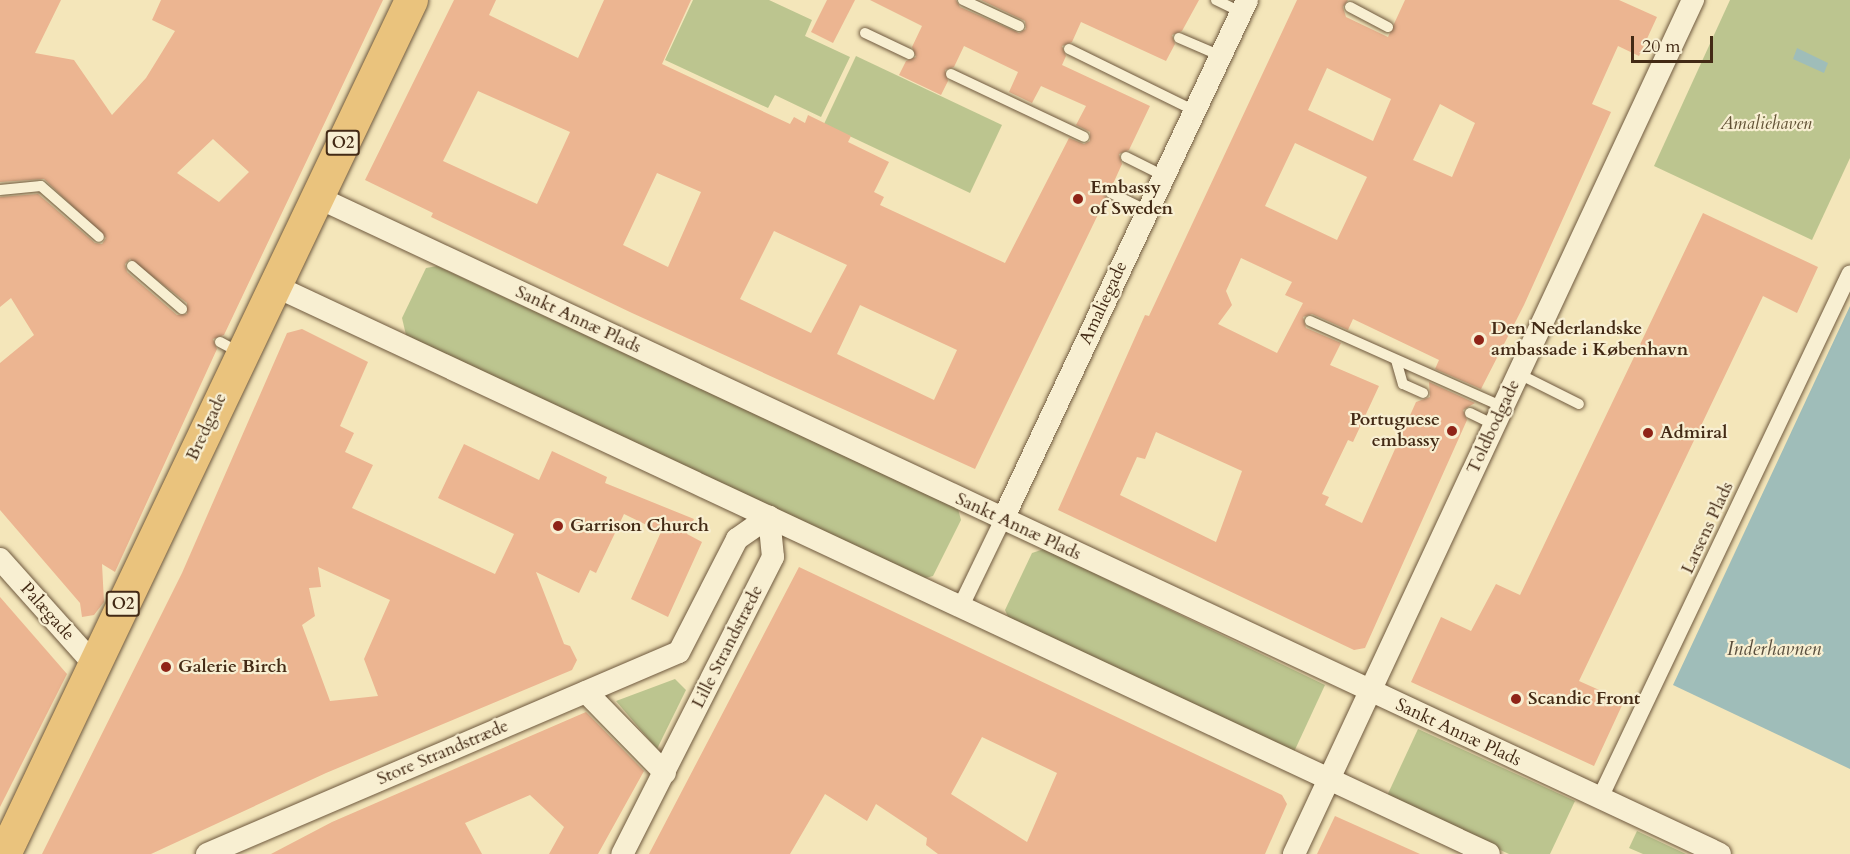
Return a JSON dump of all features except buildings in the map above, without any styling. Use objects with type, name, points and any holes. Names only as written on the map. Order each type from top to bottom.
[{"type":"main road","name":"Bredgade","points":[[4,854],[94,664],[231,348],[274,286],[411,0]]},
{"type":"street","name":"Toldbodgade","points":[[1294,854],[1693,0]]},
{"type":"street","name":"Amaliegade","points":[[962,606],[1244,6]]},
{"type":"street","name":"Sankt Annæ Plads","points":[[317,197],[1370,693],[1720,854]]},
{"type":"street","name":"Larsens Plads","points":[[1600,798],[1850,273]]},
{"type":"street","points":[[274,286],[962,606],[1329,782],[1489,854]]},
{"type":"street","points":[[715,669],[679,652],[737,539],[769,517]]},
{"type":"street","name":"Lille Strandstræde","points":[[622,854],[773,557],[769,517]]},
{"type":"street","name":"Palægade","points":[[0,559],[94,664]]},
{"type":"street","name":"Store Strandstræde","points":[[207,854],[679,652]]},
{"type":"street","points":[[586,692],[665,773]]},
{"type":"lane","points":[[963,0],[1019,26]]},
{"type":"lane","points":[[1216,0],[1244,6]]},
{"type":"lane","points":[[1350,7],[1389,27]]},
{"type":"lane","points":[[865,33],[909,54]]},
{"type":"lane","points":[[1179,38],[1221,56]]},
{"type":"lane","points":[[1069,49],[1195,111]]},
{"type":"lane","points":[[951,74],[1084,137]]},
{"type":"lane","points":[[1125,157],[1164,176]]},
{"type":"lane","points":[[0,190],[41,186],[99,237]]},
{"type":"lane","points":[[1111,192],[1148,211]]},
{"type":"lane","points":[[132,266],[182,309]]},
{"type":"lane","points":[[1310,321],[1396,360],[1500,416]]},
{"type":"lane","points":[[1396,360],[1403,384],[1423,393]]},
{"type":"lane","points":[[1519,374],[1579,404]]},
{"type":"lane","points":[[1470,413],[1500,416]]},
{"type":"green space","points":[[693,0],[769,0],[812,20],[805,36],[850,57],[821,117],[775,95],[768,108],[665,60]]},
{"type":"green space","name":"Amaliehaven","points":[[1730,0],[1850,0],[1850,158],[1812,240],[1654,166]]},
{"type":"green space","points":[[856,56],[1002,125],[970,193],[824,124]]},
{"type":"green space","points":[[437,266],[958,509],[961,520],[933,576],[922,579],[406,335],[402,318],[426,268]]},
{"type":"green space","points":[[1044,549],[1325,685],[1293,754],[1010,621],[1005,610],[1032,553]]},
{"type":"green space","points":[[675,679],[686,690],[657,749],[616,701]]},
{"type":"green space","points":[[1418,729],[1575,801],[1550,854],[1509,854],[1386,798]]},
{"type":"green space","points":[[1637,831],[1686,854],[1643,854],[1629,848]]},
{"type":"water","points":[[1797,48],[1828,63],[1824,73],[1793,59]]},
{"type":"water","name":"Inderhavnen","points":[[1850,306],[1850,769],[1673,685]]},
{"type":"place","name":"Embassy of Sweden","points":[[1078,199]]},
{"type":"place","name":"Den Nederlandske ambassade i København","points":[[1479,340]]},
{"type":"place","name":"Portuguese embassy","points":[[1452,431]]},
{"type":"place","name":"Admiral","points":[[1648,433]]},
{"type":"place","name":"Garrison Church","points":[[558,526]]},
{"type":"place","name":"Galerie Birch","points":[[166,667]]},
{"type":"place","name":"Scandic Front","points":[[1516,699]]}]
